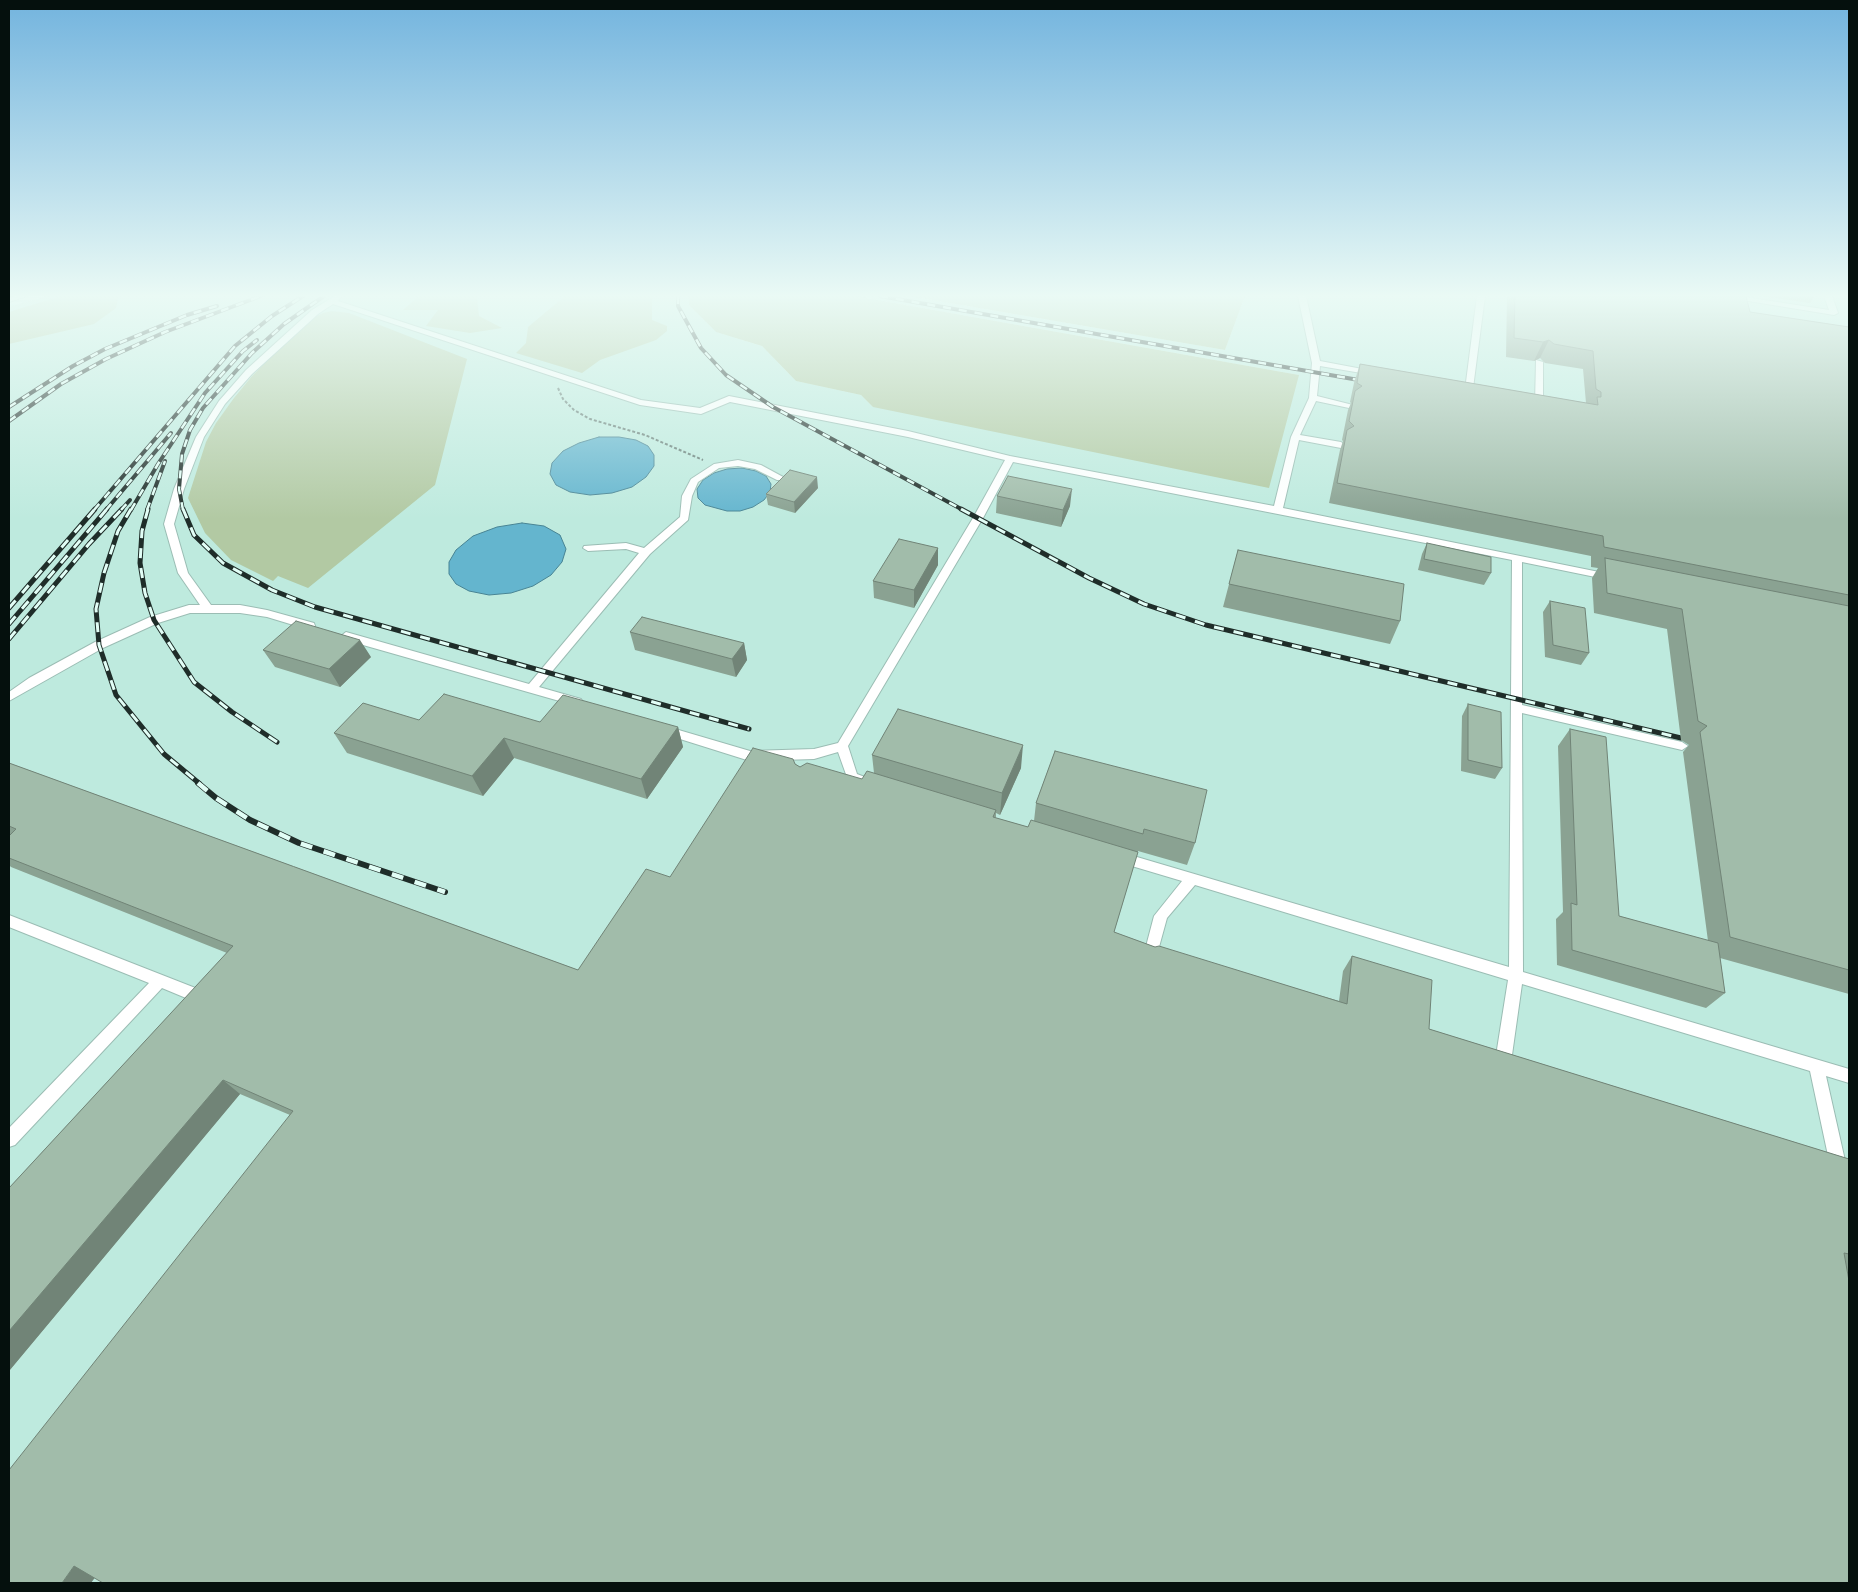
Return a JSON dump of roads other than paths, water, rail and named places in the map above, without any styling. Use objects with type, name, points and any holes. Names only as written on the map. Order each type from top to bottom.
[{"type":"lane","points":[[207,608],[183,573],[169,524],[179,490],[200,437],[222,403],[251,370]]},
{"type":"lane","points":[[542,370],[640,402],[701,411],[729,398],[908,434],[1010,459],[1278,510],[1624,580]]},
{"type":"lane","points":[[1278,510],[1295,437],[1313,398],[1315,370]]},
{"type":"lane","points":[[1357,370],[1383,375]]},
{"type":"lane","points":[[1468,370],[1464,390],[1486,394]]},
{"type":"lane","points":[[1538,370],[1535,404],[1548,406]]},
{"type":"lane","points":[[1313,398],[1349,405]]},
{"type":"lane","points":[[1295,437],[1341,445]]},
{"type":"lane","points":[[656,727],[750,756],[814,754],[842,746],[978,518],[1010,459]]},
{"type":"lane","points":[[532,688],[646,552],[685,518],[688,496],[694,481],[717,466],[738,463],[758,467],[780,478]]},
{"type":"lane","points":[[588,548],[626,546],[646,552]]},
{"type":"lane","points":[[1503,1062],[1516,976],[1517,558]]},
{"type":"lane","points":[[9,697],[79,655],[146,623],[189,609],[207,608],[240,609],[267,614],[532,688],[589,706]]},
{"type":"lane","points":[[1518,708],[1682,746]]},
{"type":"lane","points":[[842,746],[852,777],[881,786]]},
{"type":"lane","points":[[807,769],[814,754]]},
{"type":"lane","points":[[1107,854],[1849,1076]]},
{"type":"lane","points":[[1151,954],[1161,916],[1192,879]]},
{"type":"lane","points":[[9,921],[198,996]]},
{"type":"lane","points":[[9,1139],[160,982]]},
{"type":"lane","points":[[1816,1066],[1838,1165]]},
{"type":"water","points":[[599,437],[619,437],[636,440],[648,446],[654,455],[654,466],[646,477],[632,487],[612,493],[590,495],[570,492],[556,485],[550,474],[552,463],[563,451],[579,443]]},
{"type":"water","points":[[742,468],[756,471],[766,476],[771,484],[770,492],[764,500],[753,507],[740,511],[727,511],[705,505],[698,498],[697,489],[703,480],[714,473],[727,469]]},
{"type":"water","points":[[522,523],[544,526],[560,535],[566,549],[562,562],[551,575],[533,586],[511,593],[489,595],[469,591],[456,584],[449,574],[449,562],[456,550],[473,536],[497,527]]},
{"type":"railway","points":[[9,407],[66,370]]},
{"type":"railway","points":[[9,421],[61,384],[86,370]]},
{"type":"railway","points":[[94,510],[214,370]]},
{"type":"railway","points":[[131,510],[158,464],[205,393],[226,370]]},
{"type":"railway","points":[[183,510],[179,489],[182,454],[190,430],[203,408],[237,370]]},
{"type":"railway","points":[[722,370],[773,407],[963,510]]},
{"type":"railway","points":[[1303,370],[1370,382]]},
{"type":"railway","points":[[106,510],[171,433]]},
{"type":"railway","points":[[147,510],[165,461]]},
{"type":"railway","points":[[121,510],[130,500]]},
{"type":"railway","points":[[9,608],[95,509]]},
{"type":"railway","points":[[9,624],[107,509]]},
{"type":"railway","points":[[9,639],[89,544],[122,509]]},
{"type":"railway","points":[[131,509],[118,531],[104,573],[96,609],[99,645],[116,695],[164,754],[200,784]]},
{"type":"railway","points":[[148,509],[142,531],[140,563],[145,593],[154,620],[194,682],[232,712],[277,742]]},
{"type":"railway","points":[[183,509],[194,535],[223,563],[272,590],[315,607],[749,729]]},
{"type":"railway","points":[[961,509],[1089,578],[1144,604],[1206,625],[1681,738]]},
{"type":"railway","points":[[198,783],[216,798],[250,820],[299,843],[445,892]]}]
